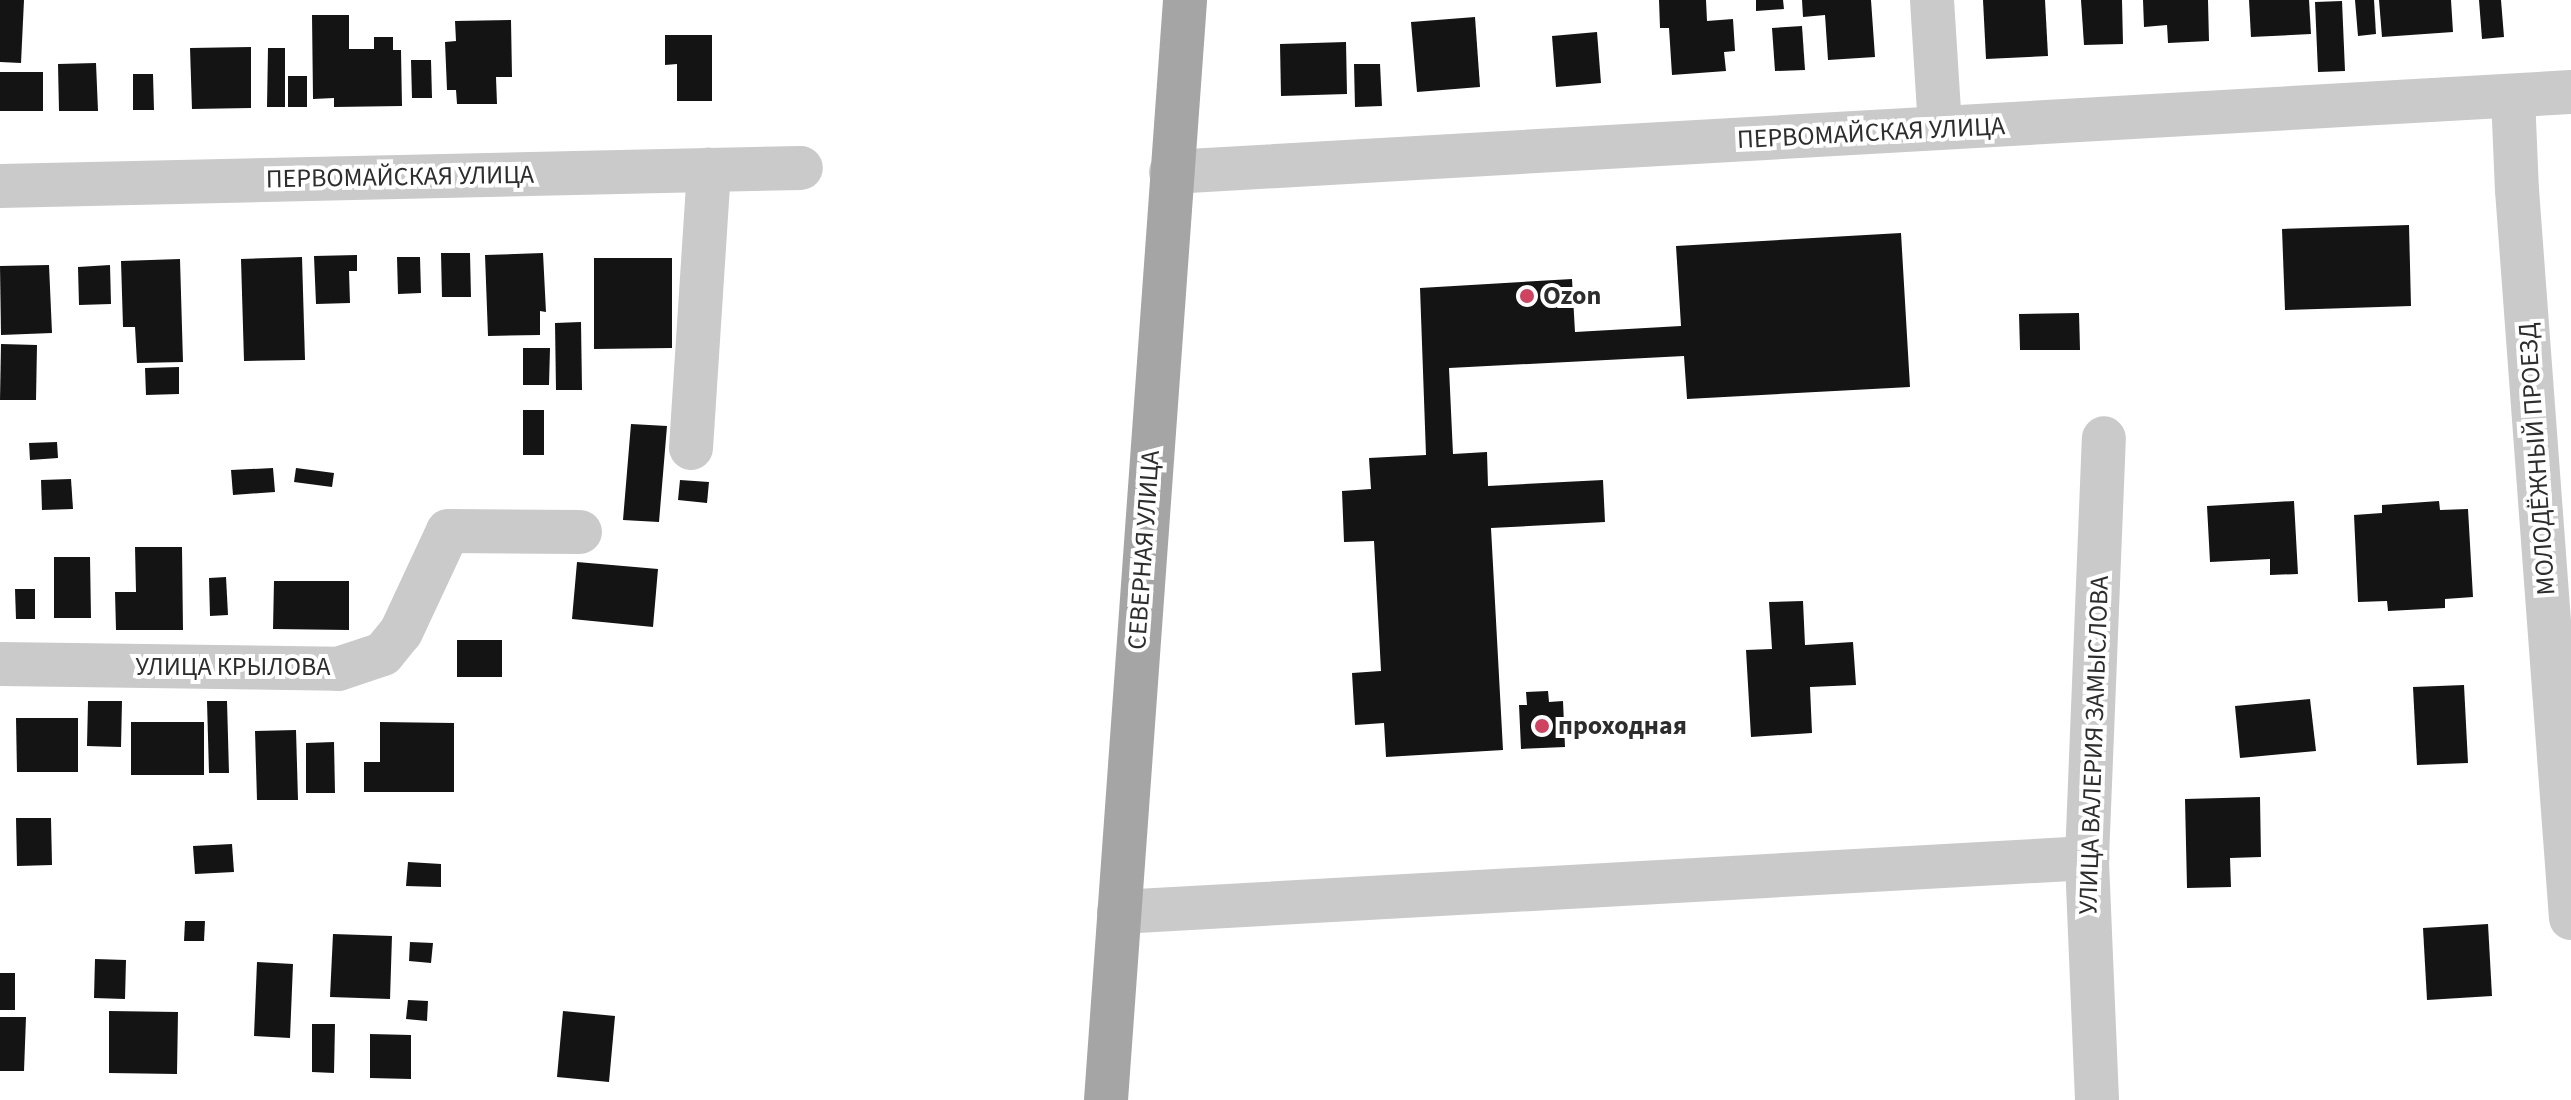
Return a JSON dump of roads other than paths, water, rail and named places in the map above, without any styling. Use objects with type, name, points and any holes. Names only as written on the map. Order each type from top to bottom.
[{"type":"main road","name":"СЕВЕРНАЯ УЛИЦА","points":[[1106,1100],[1185,0]]},
{"type":"street","points":[[1932,0],[1940,128]]},
{"type":"street","name":"ПЕРВОМАЙСКАЯ УЛИЦА","points":[[1171,172],[2571,92]]},
{"type":"street","name":"МОЛОДЁЖНЫЙ ПРОЕЗД","points":[[2513,96],[2517,190],[2571,918]]},
{"type":"street","name":"ПЕРВОМАЙСКАЯ УЛИЦА","points":[[0,186],[801,168]]},
{"type":"street","points":[[691,448],[709,170]]},
{"type":"street","name":"УЛИЦА ВАЛЕРИЯ ЗАМЫСЛОВА","points":[[2097,1100],[2087,858],[2104,438]]},
{"type":"street","name":"УЛИЦА КРЫЛОВА","points":[[0,664],[338,669],[383,654],[401,632],[448,531],[580,532]]},
{"type":"street","points":[[1119,912],[2087,858]]},
{"type":"place","name":"Ozon","points":[[1527,296]]},
{"type":"place","name":"проходная","points":[[1542,726]]}]
